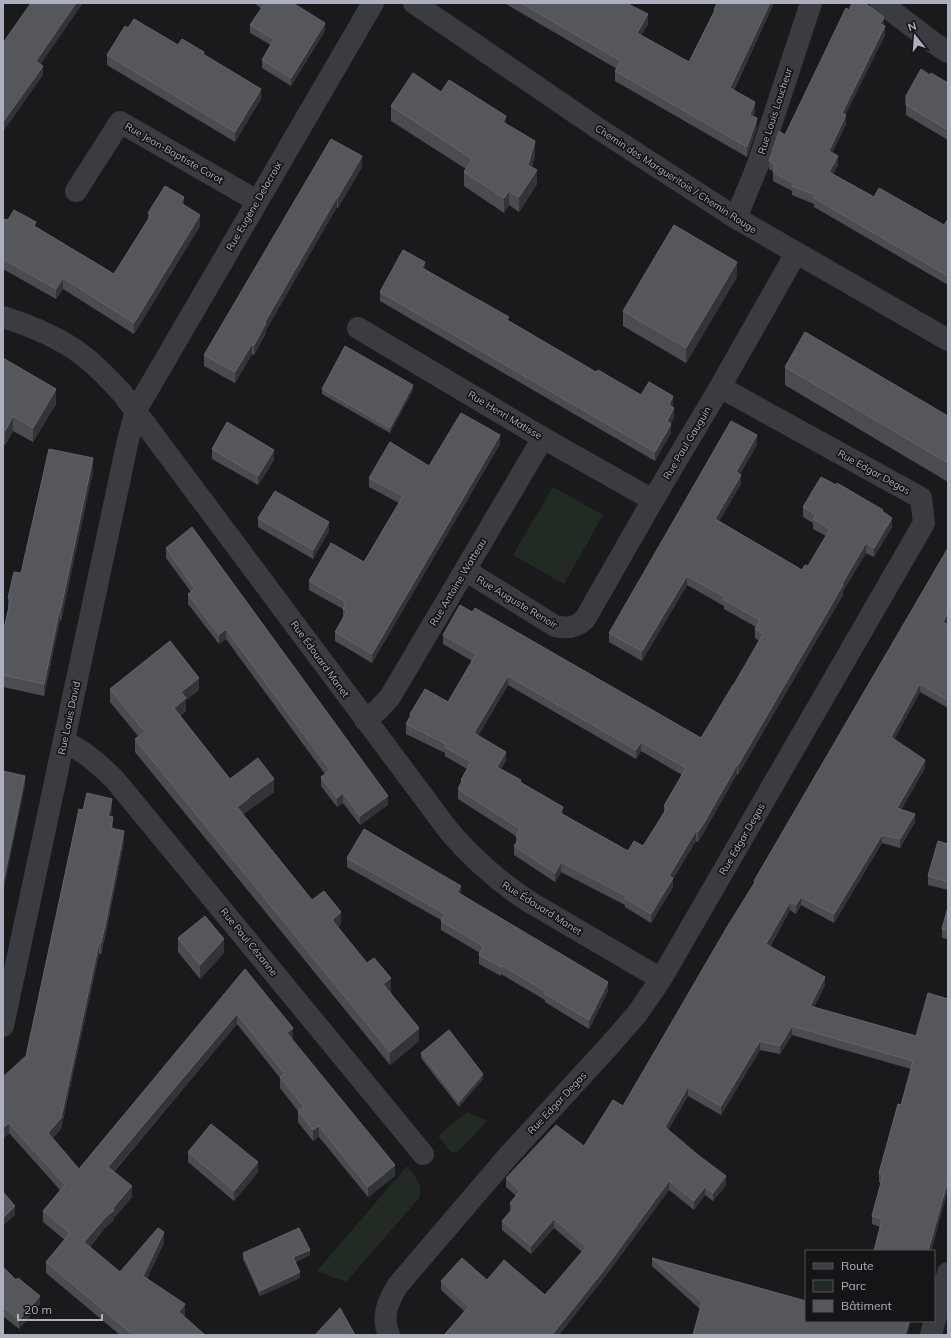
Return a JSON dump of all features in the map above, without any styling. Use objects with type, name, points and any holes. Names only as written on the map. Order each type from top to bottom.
[{"type":"street","name":"Rue Eugène Delacroix","points":[[136,410],[373,3]]},
{"type":"street","name":"Rue Louis Loucheur","points":[[736,218],[757,167],[811,3]]},
{"type":"street","points":[[881,3],[948,52]]},
{"type":"street","name":"Chemin des Margueritois / Chemin Rouge","points":[[421,5],[599,129],[736,218],[796,254],[948,340]]},
{"type":"street","name":"Rue Jean-Baptiste Corot","points":[[76,191],[120,122],[257,201]]},
{"type":"street","name":"Rue Paul Gauguin","points":[[571,628],[579,625],[585,619],[796,254]]},
{"type":"street","name":"Rue Édouard Manet","points":[[3,317],[28,325],[54,338],[82,355],[103,373],[122,393],[365,720],[462,847],[495,878],[528,901],[661,979]]},
{"type":"street","name":"Rue Henri Matisse","points":[[358,328],[543,438],[653,500]]},
{"type":"street","name":"Rue Edgar Degas","points":[[389,1335],[386,1329],[385,1315],[389,1300],[398,1285],[510,1154],[619,1035],[637,1014],[661,979],[924,523],[921,498],[720,387]]},
{"type":"street","name":"Rue Louis David","points":[[3,1026],[128,440],[136,410]]},
{"type":"street","name":"Rue Antoine Watteau","points":[[365,720],[378,710],[390,697],[543,438]]},
{"type":"street","name":"Rue Auguste Renoir","points":[[465,570],[555,626],[571,628]]},
{"type":"street","name":"Rue Paul Cézanne","points":[[64,741],[83,751],[115,780],[423,1154]]},
{"type":"street","points":[[935,1320],[948,1273]]},
{"type":"street","points":[[931,1335],[935,1322]]},
{"type":"green space","points":[[553,487],[603,515],[564,584],[513,555]]},
{"type":"green space","points":[[467,1112],[487,1121],[459,1151],[455,1153],[450,1151],[438,1136]]},
{"type":"green space","points":[[407,1166],[419,1185],[419,1198],[346,1282],[317,1271]]},
{"type":"building","points":[[31,3],[76,3],[36,61],[43,66],[3,122],[3,43]]},
{"type":"building","points":[[265,3],[293,3],[325,23],[291,78],[262,60],[274,39],[250,25]]},
{"type":"building","points":[[521,3],[626,3],[648,14],[637,33],[689,62],[717,3],[770,3],[730,88],[755,102],[750,115],[757,118],[747,147],[615,71],[621,61]]},
{"type":"building","points":[[852,3],[865,3],[884,17],[880,24],[885,26],[842,113],[846,115],[829,151],[838,156],[829,172],[874,197],[879,188],[944,225],[948,219],[948,276],[814,198],[815,195],[792,186],[793,183],[773,172],[775,164],[769,161],[779,131],[785,135],[846,8],[849,10]]},
{"type":"building","points":[[134,19],[178,45],[182,39],[204,52],[203,54],[261,89],[235,132],[107,55],[125,26],[128,28]]},
{"type":"building","points":[[921,69],[948,83],[948,130],[906,105],[906,96]]},
{"type":"building","points":[[413,73],[441,92],[449,80],[506,116],[503,122],[535,141],[528,165],[537,170],[519,197],[509,191],[504,198],[464,172],[472,159],[391,106]]},
{"type":"building","points":[[331,139],[362,156],[265,322],[266,323],[254,345],[252,344],[235,372],[204,355]]},
{"type":"building","points":[[165,186],[184,197],[181,203],[200,215],[134,323],[63,278],[56,289],[3,259],[3,222],[5,219],[8,220],[14,210],[36,222],[34,226],[114,274],[151,215],[148,213]]},
{"type":"building","points":[[674,225],[737,262],[686,348],[623,311]]},
{"type":"building","points":[[403,250],[425,262],[422,268],[509,317],[507,320],[596,372],[598,370],[641,395],[649,382],[673,396],[669,405],[674,408],[667,421],[671,424],[655,452],[380,292]]},
{"type":"building","points":[[805,332],[948,416],[948,463],[785,367]]},
{"type":"building","points":[[345,346],[413,385],[390,428],[322,389]]},
{"type":"building","points":[[3,358],[56,389],[33,428],[13,416],[5,431],[3,430]]},
{"type":"building","points":[[461,413],[500,435],[372,654],[335,632],[347,611],[343,609],[346,602],[309,581],[331,543],[364,562],[403,496],[369,478],[390,442],[429,466]]},
{"type":"building","points":[[731,421],[757,435],[736,472],[741,475],[715,519],[802,570],[805,565],[808,566],[830,529],[813,519],[816,515],[803,507],[821,477],[836,485],[837,483],[883,510],[882,511],[892,518],[874,548],[866,543],[704,823],[698,832],[696,831],[669,876],[673,878],[651,914],[625,898],[626,896],[561,862],[555,873],[514,846],[519,839],[516,837],[520,829],[458,789],[462,781],[461,780],[471,762],[445,747],[446,744],[406,724],[411,715],[410,714],[425,689],[448,702],[476,654],[443,635],[460,605],[472,612],[475,608],[701,738],[763,634],[755,629],[760,620],[724,600],[725,597],[687,576],[642,651],[609,633]],"holes":[[[508,676],[636,750],[641,742],[686,768],[664,806],[667,808],[643,846],[634,841],[628,851],[560,813],[563,807],[520,782],[521,780],[497,767],[506,752],[474,733]]]},
{"type":"building","points":[[227,422],[274,450],[258,476],[212,449]]},
{"type":"building","points":[[49,449],[93,458],[44,684],[3,675],[3,633],[11,598],[8,598],[14,572],[21,573]]},
{"type":"building","points":[[275,491],[329,522],[313,550],[258,518]]},
{"type":"building","points":[[192,527],[388,796],[360,816],[343,793],[337,798],[321,777],[330,770],[226,629],[219,635],[188,594],[195,589],[166,548]]},
{"type":"building","points":[[948,548],[948,613],[943,622],[948,625],[948,700],[920,684],[891,737],[925,760],[897,808],[915,814],[900,839],[882,835],[834,914],[801,897],[796,905],[790,902],[766,944],[825,977],[810,1006],[916,1036],[928,993],[948,999],[948,1180],[928,1250],[874,1250],[882,1219],[872,1216],[883,1175],[879,1173],[898,1104],[901,1105],[913,1061],[792,1026],[780,1046],[760,1041],[721,1106],[688,1087],[665,1127],[726,1176],[713,1193],[705,1187],[694,1201],[669,1181],[604,1270],[552,1335],[446,1335],[445,1334],[469,1307],[441,1281],[462,1258],[487,1280],[504,1260],[545,1295],[586,1247],[554,1219],[531,1246],[502,1221],[514,1207],[510,1203],[520,1191],[506,1178],[556,1125],[584,1146],[613,1100],[623,1106],[727,927],[755,882],[754,881]]},
{"type":"building","points":[[170,641],[199,678],[181,692],[186,698],[174,708],[230,779],[258,758],[274,779],[249,797],[247,796],[249,798],[237,807],[312,900],[324,891],[341,912],[332,920],[367,963],[374,958],[391,978],[383,984],[419,1028],[390,1052],[135,739],[145,732],[110,689]]},
{"type":"building","points":[[3,771],[25,776],[3,883]]},
{"type":"building","points":[[87,793],[112,799],[108,816],[113,817],[111,828],[124,831],[106,921],[101,943],[99,943],[61,1118],[48,1133],[79,1169],[245,969],[293,1028],[287,1033],[395,1165],[368,1187],[319,1126],[313,1130],[298,1111],[304,1107],[280,1077],[285,1074],[237,1014],[108,1167],[132,1186],[113,1208],[114,1210],[84,1242],[120,1272],[158,1228],[164,1232],[143,1276],[185,1304],[179,1312],[205,1335],[133,1335],[46,1262],[70,1233],[43,1211],[65,1185],[9,1123],[3,1128],[3,1077],[26,1056],[79,809],[83,810]]},
{"type":"building","points":[[364,829],[461,886],[457,892],[608,982],[589,1020],[545,994],[545,991],[501,965],[501,967],[479,955],[483,946],[441,921],[445,914],[347,858]]},
{"type":"building","points":[[938,841],[948,844],[948,882],[928,876]]},
{"type":"building","points":[[948,907],[948,931],[942,929]]},
{"type":"building","points":[[205,916],[224,939],[200,965],[178,938]]},
{"type":"building","points":[[449,1030],[483,1074],[459,1102],[421,1053]]},
{"type":"building","points":[[211,1124],[258,1162],[234,1191],[188,1152]]},
{"type":"building","points":[[3,1192],[15,1206],[3,1218]]},
{"type":"building","points":[[299,1228],[310,1250],[293,1257],[300,1272],[260,1291],[243,1253]]},
{"type":"building","points":[[652,1258],[805,1301],[805,1322],[909,1322],[905,1335],[693,1335],[702,1302]]},
{"type":"building","points":[[3,1267],[16,1280],[18,1278],[40,1296],[19,1320],[3,1307]]},
{"type":"building","points":[[340,1308],[355,1335],[315,1335]]}]
